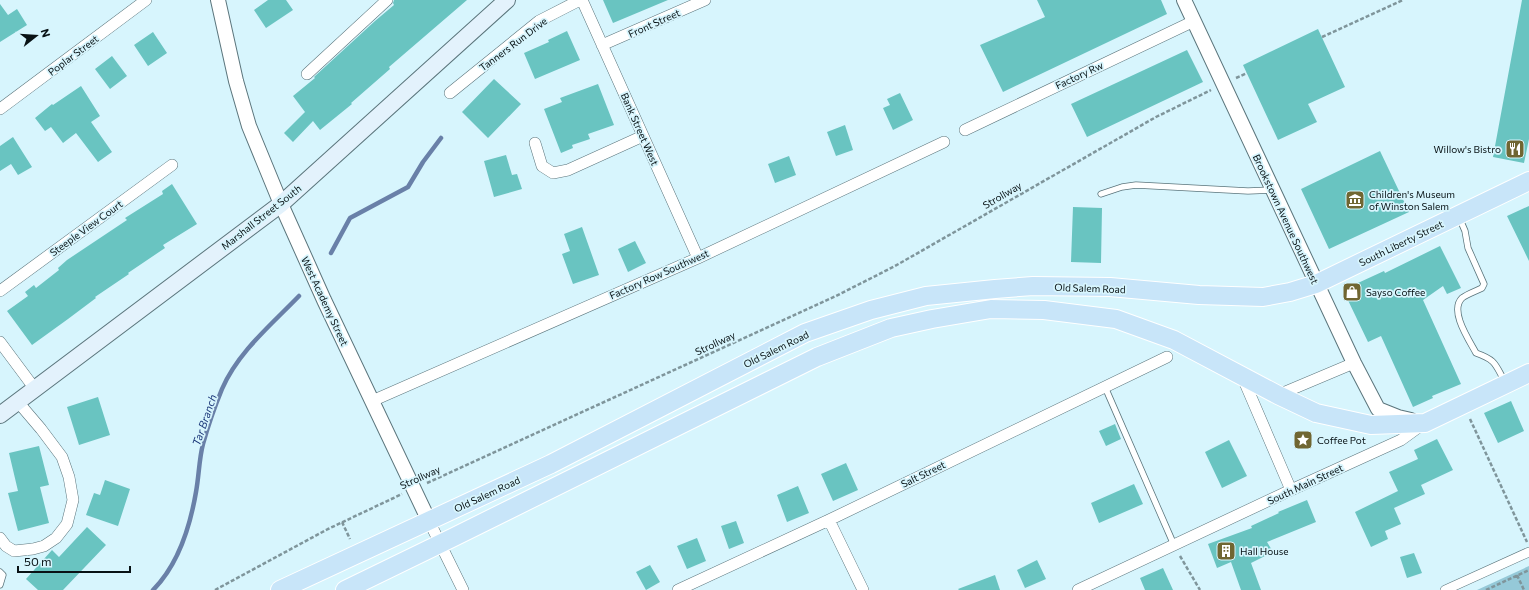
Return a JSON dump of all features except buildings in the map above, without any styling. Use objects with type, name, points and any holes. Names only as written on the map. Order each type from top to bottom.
[{"type":"main road","name":"Marshall Street South","points":[[0,415],[281,204],[507,0]]},
{"type":"main road","name":"South Liberty Street","points":[[1316,284],[1462,223],[1529,181]]},
{"type":"main road","name":"Old Salem Road","points":[[280,590],[429,522],[550,464],[805,334],[871,310],[926,296],[1033,286],[1110,287],[1199,295],[1263,297],[1290,292],[1316,284]]},
{"type":"main road","points":[[345,590],[816,357],[891,328],[991,309],[1044,310],[1116,319],[1174,340],[1278,395],[1316,413],[1371,425],[1425,423]]},
{"type":"main road","name":"South Main Street","points":[[1425,423],[1529,373]]},
{"type":"street","name":"Poplar Street","points":[[0,109],[146,0]]},
{"type":"street","name":"West Academy Street","points":[[218,0],[236,81],[249,126],[281,204],[324,300],[429,522],[463,590]]},
{"type":"street","points":[[307,74],[387,0]]},
{"type":"street","name":"Bank Street West","points":[[581,0],[698,258]]},
{"type":"street","name":"Tanners Run Drive","points":[[450,93],[539,21],[581,0]]},
{"type":"street","name":"Front Street","points":[[602,45],[705,0]]},
{"type":"street","name":"Brookstown Avenue Southwest","points":[[1184,0],[1316,284],[1378,409],[1398,417],[1425,423]]},
{"type":"street","name":"Factory Rw","points":[[965,130],[1194,21]]},
{"type":"street","points":[[535,143],[542,166],[552,173],[568,170],[643,136]]},
{"type":"street","name":"Factory Row Southwest","points":[[372,401],[698,258],[944,142]]},
{"type":"street","name":"Steeple View Court","points":[[0,291],[172,165]]},
{"type":"street","points":[[0,342],[35,389]]},
{"type":"street","name":"Salt Street","points":[[678,590],[829,520],[1166,357]]},
{"type":"street","points":[[1278,395],[1354,363]]},
{"type":"street","points":[[1242,376],[1291,490]]},
{"type":"street","points":[[0,538],[6,546],[14,551],[44,546],[56,538],[67,524],[73,500],[69,477],[62,457],[41,428],[18,402]]},
{"type":"street","name":"South Main Street","points":[[1078,590],[1401,440],[1425,423]]},
{"type":"street","points":[[829,520],[863,590]]},
{"type":"street","points":[[1445,590],[1529,552]]},
{"type":"lane","points":[[1101,194],[1122,187],[1136,185],[1248,191],[1273,190]]},
{"type":"lane","points":[[1462,223],[1468,248],[1484,284],[1482,288],[1462,298],[1459,305],[1458,318],[1476,353],[1490,358],[1506,384]]},
{"type":"lane","points":[[1105,386],[1174,545]]},
{"type":"lane","points":[[0,572],[3,575],[0,585]]},
{"type":"path","points":[[1322,38],[1402,0]]},
{"type":"path","points":[[1236,78],[1247,73]]},
{"type":"path","name":"Strollway","points":[[215,590],[264,562],[342,522],[836,296],[895,266],[1156,117],[1211,90]]},
{"type":"path","points":[[1463,404],[1529,547]]},
{"type":"path","points":[[342,522],[350,539]]},
{"type":"path","points":[[1174,545],[1200,590]]},
{"type":"path","points":[[1486,590],[1529,570]]},
{"type":"path","points":[[1517,576],[1524,590]]},
{"type":"shaded area","points":[[1529,566],[1529,590],[1477,590]]},
{"type":"waterway","name":"Tar Branch","points":[[331,253],[350,218],[408,187],[423,162],[441,138]]},
{"type":"waterway","name":"Tar Branch","points":[[153,590],[170,569],[187,532],[196,492],[203,444],[222,389],[237,363],[246,351],[299,296]]},
{"type":"place","name":"Willow's Bistro","points":[[1515,149]]},
{"type":"place","name":"Children's Museum of Winston Salem","points":[[1355,200]]},
{"type":"place","name":"Sayso Coffee","points":[[1352,292]]},
{"type":"place","name":"Coffee Pot","points":[[1303,440]]},
{"type":"place","name":"Hall House","points":[[1226,551]]}]
